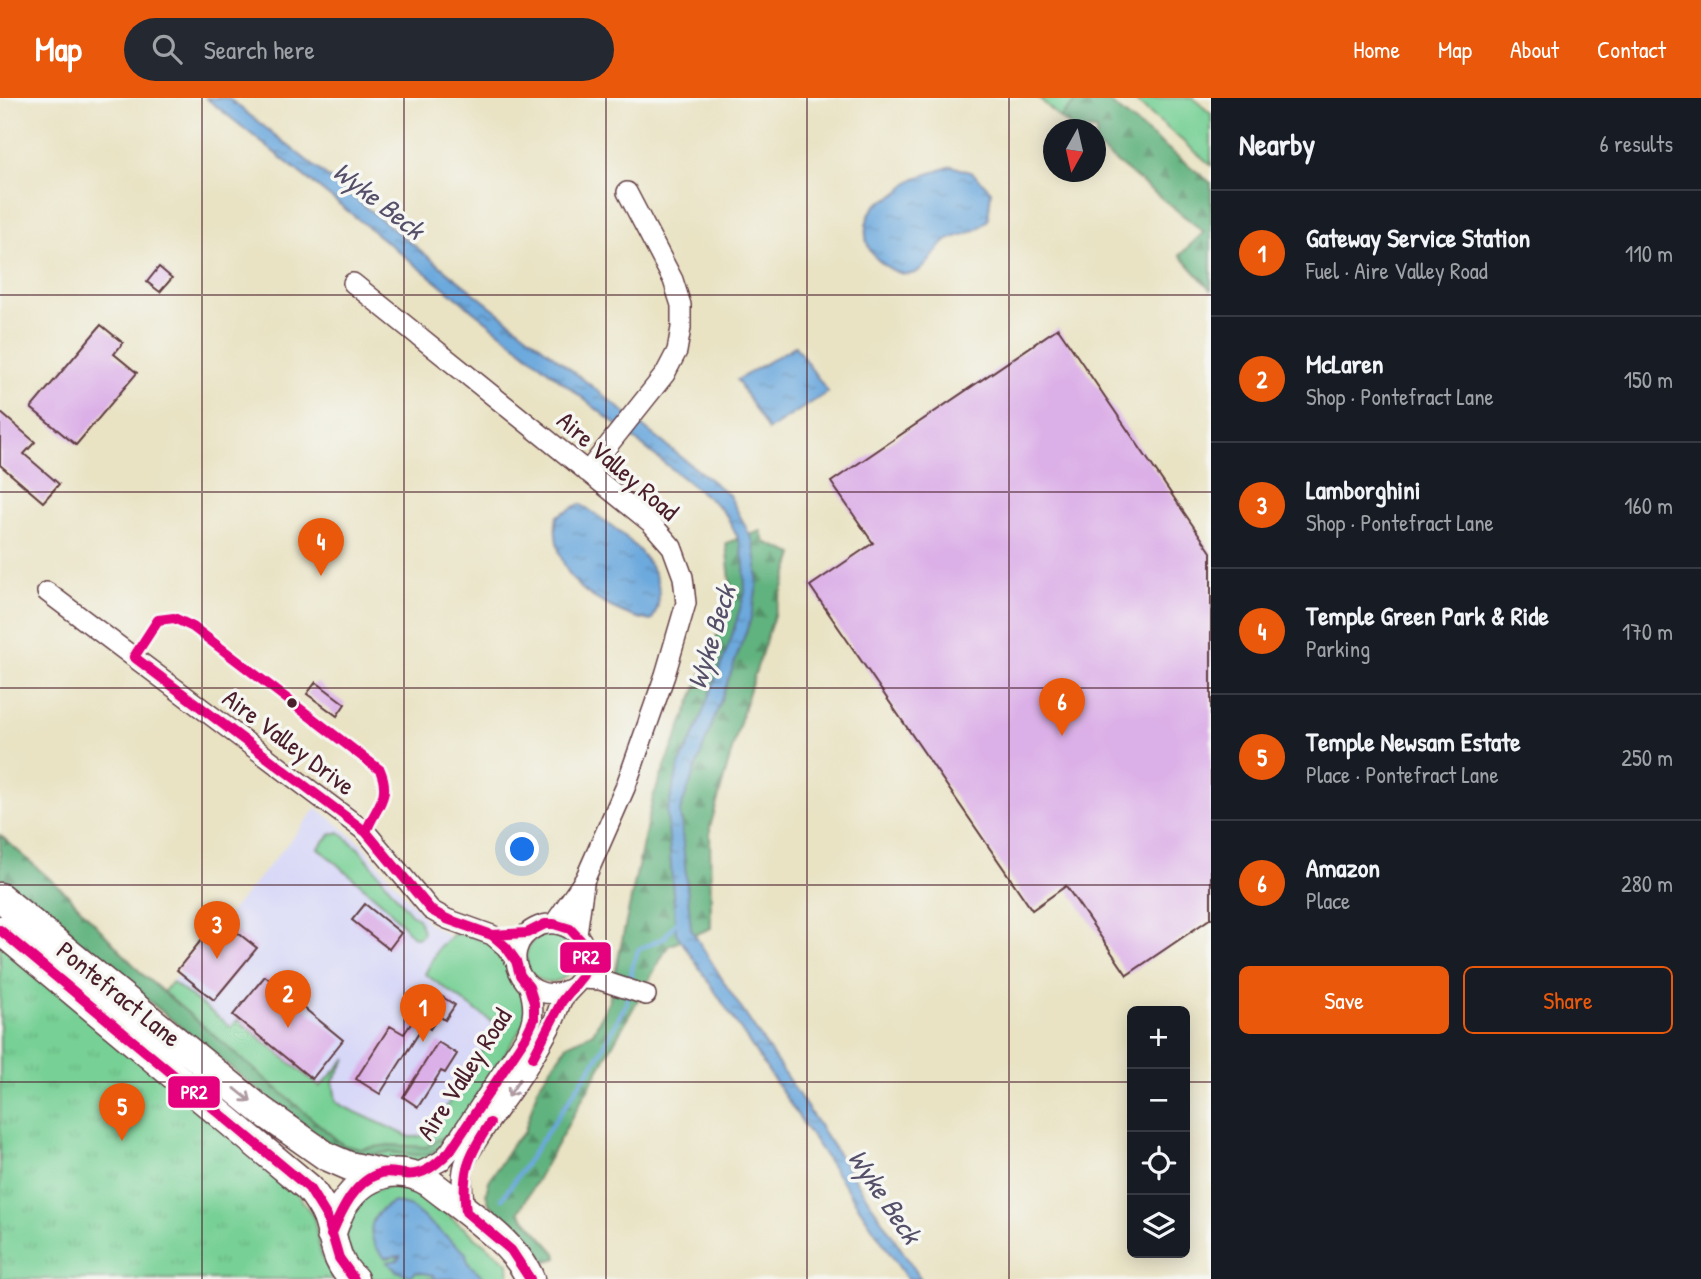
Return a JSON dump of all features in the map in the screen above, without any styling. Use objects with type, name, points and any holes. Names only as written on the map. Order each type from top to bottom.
[{"type":"highway","name":"Pontefract Lane","points":[[0,897],[262,1111],[326,1156],[349,1166],[381,1173],[414,1175]]},
{"type":"highway","name":"Pontefract Lane","points":[[0,930],[309,1188],[327,1218],[344,1270],[354,1279]]},
{"type":"highway","points":[[331,1235],[344,1205],[360,1186],[381,1173]]},
{"type":"highway","points":[[414,1175],[430,1183],[513,1251],[525,1265],[530,1279]]},
{"type":"street","points":[[587,472],[650,394],[677,351],[681,328],[681,305],[673,280],[627,192]]},
{"type":"street","name":"Aire Valley Road","points":[[353,283],[651,523],[672,547],[683,577],[686,603],[625,788],[585,880],[554,924]]},
{"type":"street","name":"Aire Valley Drive","points":[[47,592],[366,832],[431,909],[447,919],[492,935],[506,947],[516,961]]},
{"type":"street","name":"Aire Valley Road","points":[[577,934],[585,880]]},
{"type":"street","points":[[516,961],[517,950],[527,933],[545,924],[554,924],[577,934],[587,954],[619,985]]},
{"type":"street","name":"Aire Valley Drive","points":[[492,935],[527,933]]},
{"type":"street","name":"Aire Valley Road","points":[[466,1212],[462,1188],[466,1161],[548,1033],[562,1001],[587,965],[587,954]]},
{"type":"street","name":"Aire Valley Road","points":[[414,1175],[441,1161],[450,1151],[525,1038],[534,1019],[534,1003],[516,961]]},
{"type":"street","points":[[577,983],[600,979],[646,995]]},
{"type":"street","name":"Aire Valley Road","points":[[529,987],[537,992],[556,995],[577,983]]},
{"type":"shaded area","points":[[317,808],[361,843],[429,924],[449,936],[425,974],[498,1026],[436,1123],[428,1133],[419,1138],[410,1137],[342,1106],[239,1020],[231,1027],[172,982]]},
{"type":"green space","points":[[1039,98],[1079,98],[1060,118]]},
{"type":"green space","points":[[1079,98],[1104,98],[1211,183],[1211,290],[1180,255],[1204,232],[1106,154],[1106,119],[1060,118]]},
{"type":"green space","points":[[1132,98],[1193,98],[1211,114],[1211,165]]},
{"type":"green space","points":[[761,531],[764,542],[794,554],[747,698],[710,827],[711,928],[668,946],[519,1212],[556,1253],[557,1258],[544,1262],[531,1241],[489,1204],[486,1194],[489,1181],[514,1142],[524,1133],[538,1087],[567,1045],[593,1033],[609,1001],[653,797],[732,598],[726,543]]},
{"type":"green space","points":[[339,832],[359,849],[411,914],[418,918],[423,931],[421,936],[412,936],[385,905],[318,848],[331,834]]},
{"type":"green space","points":[[0,835],[68,895],[142,974],[343,1145],[361,1149],[389,1145],[426,1147],[443,1137],[446,1144],[428,1154],[417,1155],[389,1152],[361,1156],[341,1151],[276,1105],[0,879]]},
{"type":"green space","points":[[454,934],[464,934],[493,944],[524,994],[527,1019],[457,1131],[426,1166],[357,1160],[153,1004],[172,982],[231,1027],[238,1020],[320,1087],[347,1058],[333,1081],[336,1101],[410,1137],[418,1137],[428,1132],[436,1123],[498,1026],[425,974],[439,947]]},
{"type":"green space","points":[[550,934],[567,941],[574,958],[567,975],[550,982],[533,975],[526,958],[533,941]]},
{"type":"green space","points":[[0,939],[290,1183],[314,1218],[321,1255],[334,1279],[0,1279]]},
{"type":"green space","points":[[395,1184],[415,1189],[508,1263],[509,1279],[375,1279],[369,1275],[349,1250],[346,1228],[366,1193]]},
{"type":"water","points":[[206,98],[228,98],[729,495],[753,541],[757,587],[750,621],[680,811],[691,929],[921,1279],[907,1279],[676,933],[667,813],[679,765],[694,735],[731,639],[745,592],[740,543],[727,516],[717,505]]},
{"type":"water","points":[[952,166],[973,173],[991,191],[988,220],[979,228],[945,242],[916,272],[902,273],[888,267],[872,253],[866,240],[866,225],[871,211],[913,179]]},
{"type":"water","points":[[795,346],[828,392],[768,430],[737,380]]},
{"type":"water","points":[[580,504],[626,538],[641,552],[652,568],[658,585],[658,603],[651,621],[623,613],[603,603],[579,586],[568,571],[557,544],[557,516]]},
{"type":"water","points":[[394,1202],[411,1207],[466,1253],[470,1265],[484,1279],[435,1279],[433,1275],[416,1272],[411,1276],[396,1271],[387,1262],[398,1260],[400,1256],[385,1258],[378,1250],[372,1234],[378,1213]]},
{"type":"building","points":[[159,267],[172,278],[160,292],[147,282]]},
{"type":"building","points":[[101,325],[123,343],[114,354],[137,373],[76,445],[31,408]]},
{"type":"building","points":[[1058,328],[1211,552],[1211,918],[1127,975],[1066,886],[1032,910],[810,586],[873,543],[831,482]]},
{"type":"building","points":[[0,412],[35,442],[24,454],[59,484],[43,502],[0,465]]},
{"type":"building","points":[[316,682],[345,704],[337,716],[307,694]]},
{"type":"building","points":[[365,904],[401,933],[389,949],[352,920]]},
{"type":"building","points":[[219,918],[257,948],[214,1000],[177,970]]},
{"type":"building","points":[[265,976],[343,1040],[312,1079],[233,1015]]},
{"type":"building","points":[[433,991],[455,1005],[445,1020],[439,1016],[430,1029],[424,1025],[380,1094],[356,1079],[390,1026],[404,1034]]},
{"type":"building","points":[[438,1042],[457,1054],[445,1073],[441,1071],[418,1107],[403,1097]]},
{"type":"waterway","points":[[630,983],[633,963],[639,949],[664,938],[678,920]]},
{"type":"waterway","points":[[502,1199],[598,1057],[626,1004],[628,995]]},
{"type":"transit line","name":"PR2","points":[[174,618],[193,627],[380,770],[383,795],[366,832],[134,657],[158,620],[174,618]]},
{"type":"transit line","name":"PR2","points":[[331,1235],[350,1198],[363,1183],[384,1172],[417,1174],[435,1165],[450,1151],[525,1038],[534,1019],[534,1003],[529,987],[506,947],[492,935],[447,919],[431,910],[366,832]]},
{"type":"transit line","name":"PR2","points":[[492,935],[527,933],[545,924],[554,924],[570,929],[583,943],[587,965],[583,975],[562,1001],[533,1057]]},
{"type":"transit line","name":"PR2","points":[[0,930],[309,1188],[327,1217],[339,1258],[354,1279]]},
{"type":"transit line","name":"PR2","points":[[490,1123],[476,1145],[468,1165],[465,1186],[466,1212],[511,1250],[530,1279]]},
{"type":"place","name":"Temple Green Park & Ride","points":[[321,576]]},
{"type":"place","name":"Amazon","points":[[1062,736]]},
{"type":"place","name":"Lamborghini","points":[[217,959]]},
{"type":"place","name":"McLaren","points":[[288,1028]]},
{"type":"place","name":"Gateway Service Station","points":[[423,1042]]},
{"type":"place","name":"Temple Newsam Estate","points":[[122,1141]]},
{"type":"water label","name":"Wyke Beck","points":[[379,200]]},
{"type":"water label","name":"Wyke Beck","points":[[711,637]]},
{"type":"water label","name":"Wyke Beck","points":[[885,1196]]}]
